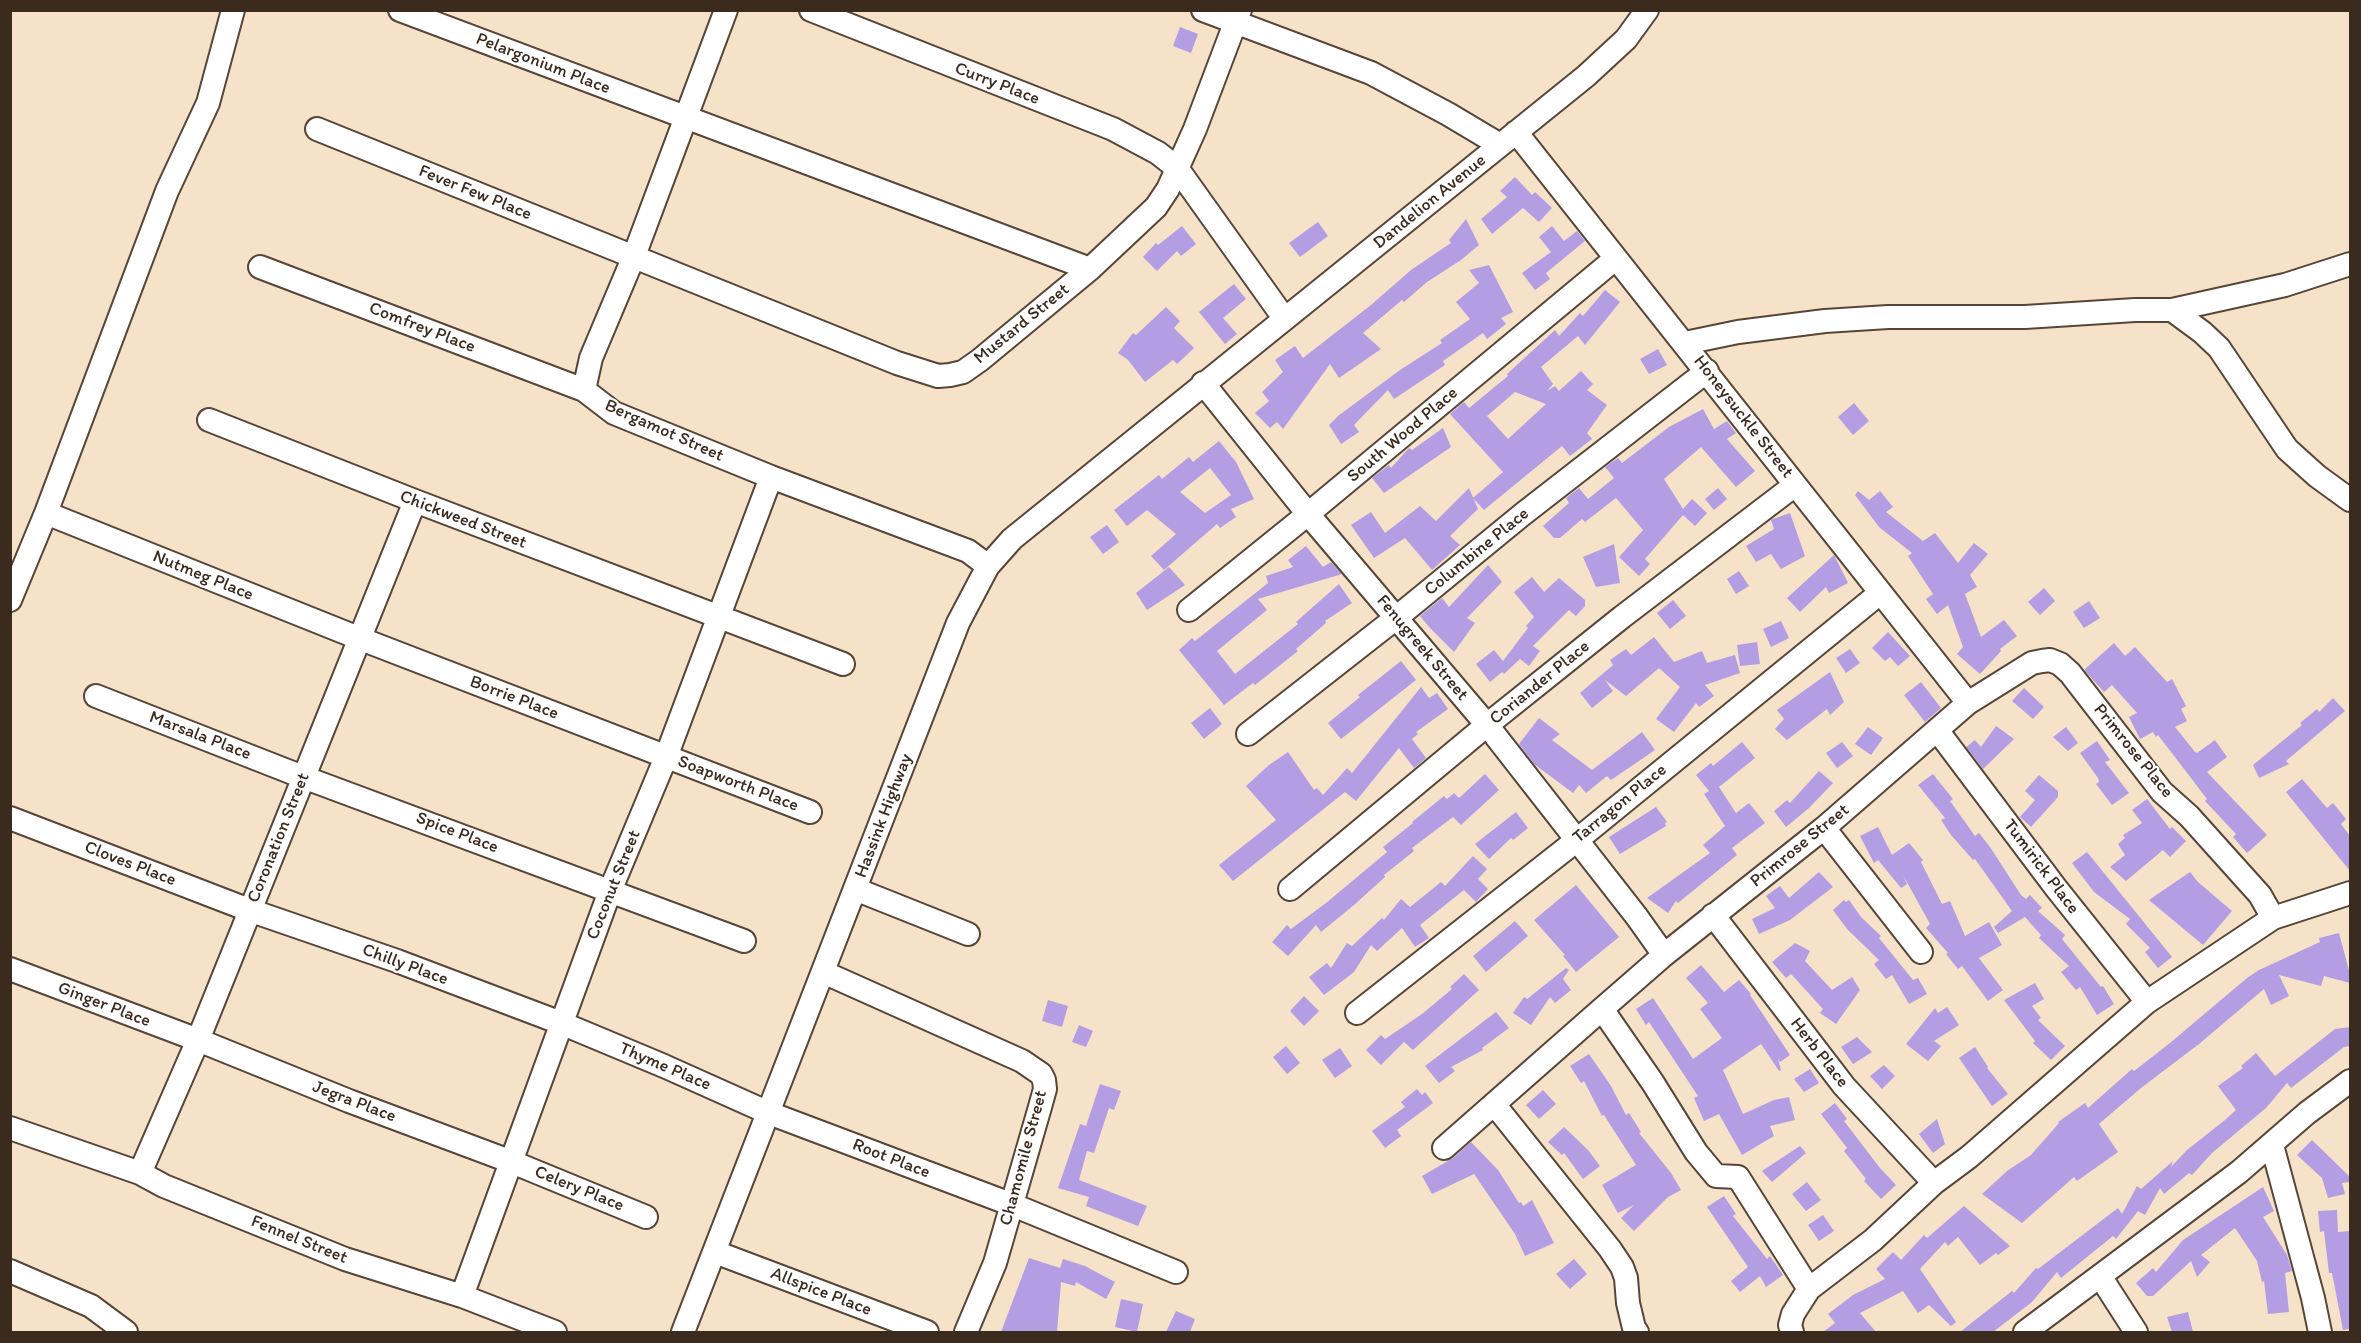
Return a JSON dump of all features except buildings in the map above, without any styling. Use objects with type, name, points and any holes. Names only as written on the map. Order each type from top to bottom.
[{"type":"street","points":[[10,600],[46,513],[166,191],[208,103],[233,10]]},
{"type":"street","name":"Pelargonium Place","points":[[400,10],[1090,268]]},
{"type":"street","name":"Bergamot Street","points":[[726,10],[634,256],[591,358],[584,390],[614,413],[771,477],[968,551],[988,566]]},
{"type":"street","name":"Curry Place","points":[[811,10],[1113,129],[1158,153],[1177,168],[1284,318]]},
{"type":"street","points":[[1203,10],[1237,17],[1371,73],[1438,108],[1508,139]]},
{"type":"street","name":"Dandelion Avenue","points":[[1203,383],[1594,68],[1626,39],[1647,10]]},
{"type":"street","name":"Mustard Street","points":[[634,256],[897,363],[938,376],[963,372],[1090,268],[1156,207],[1168,189],[1195,129],[1237,17]]},
{"type":"street","name":"Fever Few Place","points":[[317,129],[634,256]]},
{"type":"street","name":"Honeysuckle Street","points":[[1508,139],[1616,259],[1685,343],[1968,704]]},
{"type":"street","name":"South Wood Place","points":[[1189,610],[1616,259]]},
{"type":"street","points":[[1685,343],[1738,332],[1825,321],[1888,317],[2025,317],[2172,310],[2285,285],[2350,264]]},
{"type":"street","name":"Comfrey Place","points":[[260,267],[584,390]]},
{"type":"street","points":[[2172,310],[2202,332],[2218,348],[2287,449],[2317,476],[2350,500]]},
{"type":"street","name":"Columbine Place","points":[[1248,734],[1396,618],[1523,514],[1707,371]]},
{"type":"street","name":"Fenugreek Street","points":[[1203,383],[1308,514],[1487,725],[1664,955]]},
{"type":"street","name":"Hassink Highway","points":[[682,1332],[958,623],[988,566],[1012,539],[1203,383]]},
{"type":"street","name":"Chickweed Street","points":[[209,420],[843,664]]},
{"type":"street","name":"Coconut Street","points":[[462,1296],[610,891],[666,757],[771,477]]},
{"type":"street","name":"Coriander Place","points":[[1290,889],[1487,725],[1622,617],[1795,485]]},
{"type":"street","name":"Coronation Street","points":[[140,1173],[198,1040],[415,501]]},
{"type":"street","name":"Nutmeg Place","points":[[46,513],[361,639]]},
{"type":"street","name":"Tarragon Place","points":[[1357,1013],[1576,840],[1880,593]]},
{"type":"street","name":"Borrie Place","points":[[361,639],[666,757]]},
{"type":"street","name":"Primrose Place","points":[[1968,704],[2032,663],[2050,660],[2060,664],[2162,792],[2189,816],[2260,895],[2273,918]]},
{"type":"street","name":"Marsala Place","points":[[96,696],[303,777]]},
{"type":"street","name":"Primrose Street","points":[[1444,1148],[1664,955],[1824,828],[1968,704]]},
{"type":"street","name":"Tumirick Place","points":[[1937,730],[2056,888],[2147,1002]]},
{"type":"street","name":"Soapworth Place","points":[[666,757],[810,812]]},
{"type":"street","name":"Spice Place","points":[[303,777],[744,941]]},
{"type":"street","name":"Cloves Place","points":[[10,818],[249,910]]},
{"type":"street","points":[[1824,828],[1921,952]]},
{"type":"street","points":[[855,889],[968,934]]},
{"type":"street","points":[[1792,1332],[1790,1324],[1793,1314],[1809,1289],[1874,1240],[1934,1183],[1969,1157],[2147,1002],[2273,918],[2350,893]]},
{"type":"street","name":"Chilly Place","points":[[249,910],[397,961],[561,1023]]},
{"type":"street","name":"Herb Place","points":[[1713,915],[1844,1086],[1934,1183]]},
{"type":"street","name":"Ginger Place","points":[[10,969],[198,1040]]},
{"type":"street","name":"Chamomile Street","points":[[823,972],[1022,1061],[1041,1074],[1044,1080],[1045,1089],[1013,1205],[995,1263],[966,1332]]},
{"type":"street","points":[[1602,1009],[1653,1083],[1696,1152],[1716,1176],[1738,1177],[1809,1289]]},
{"type":"street","name":"Thyme Place","points":[[561,1023],[769,1113]]},
{"type":"street","name":"Jegra Place","points":[[198,1040],[349,1101],[512,1162]]},
{"type":"street","points":[[2025,1332],[2239,1172],[2307,1113],[2350,1081]]},
{"type":"street","points":[[1494,1104],[1622,1267],[1626,1278],[1632,1319],[1637,1332]]},
{"type":"street","name":"Root Place","points":[[769,1113],[1013,1205],[1176,1272]]},
{"type":"street","name":"Fennel Street","points":[[10,1128],[140,1173],[164,1186],[345,1259],[462,1296],[555,1332]]},
{"type":"street","points":[[2272,1145],[2320,1332]]},
{"type":"street","name":"Celery Place","points":[[512,1162],[645,1217]]},
{"type":"street","name":"Allspice Place","points":[[715,1252],[927,1332]]},
{"type":"street","points":[[10,1271],[91,1306],[126,1332]]},
{"type":"street","points":[[2100,1276],[2136,1332]]}]
